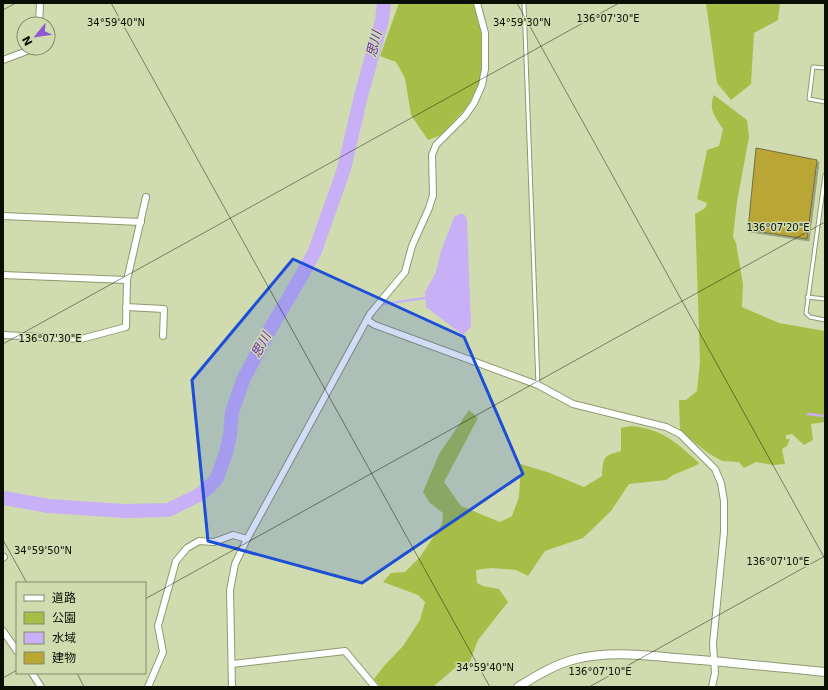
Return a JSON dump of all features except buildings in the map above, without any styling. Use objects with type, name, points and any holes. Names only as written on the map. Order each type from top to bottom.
[{"type":"street","points":[[39,16],[40,3]]},
{"type":"street","points":[[232,687],[230,590],[236,564],[248,539],[370,314],[405,272],[412,246],[429,208],[433,194],[432,155],[436,145],[465,116],[482,85],[485,33],[477,3]]},
{"type":"street","points":[[3,60],[16,55]]},
{"type":"street","points":[[3,335],[81,339],[126,327],[127,280],[146,197]]},
{"type":"street","points":[[3,216],[141,222]]},
{"type":"street","points":[[3,275],[127,280]]},
{"type":"street","points":[[126,307],[164,309],[163,336]]},
{"type":"street","points":[[367,320],[375,325],[538,385],[573,404],[666,427],[680,434],[715,469],[721,483],[724,501],[724,532],[714,644],[715,673],[712,687]]},
{"type":"street","points":[[148,687],[163,652],[158,626],[176,561],[187,548],[199,541],[214,542],[233,535],[248,539]]},
{"type":"street","points":[[3,631],[16,650]]},
{"type":"street","points":[[232,664],[345,651],[375,687]]},
{"type":"street","points":[[518,687],[549,669],[574,659],[597,654],[714,661],[825,672]]},
{"type":"street","points":[[33,674],[41,687]]},
{"type":"lane","points":[[524,3],[538,385]]},
{"type":"lane","points":[[825,68],[813,67],[810,100],[825,102]]},
{"type":"lane","points":[[825,175],[806,313],[810,317],[825,320]]},
{"type":"lane","points":[[808,297],[825,299]]},
{"type":"highlighted area","points":[[293,259],[464,337],[523,474],[362,583],[208,541],[192,380]]},
{"type":"green space","points":[[399,3],[475,3],[482,36],[481,80],[468,106],[441,135],[428,140],[411,115],[405,78],[396,62],[380,56]]},
{"type":"green space","points":[[706,3],[780,3],[778,20],[754,33],[751,84],[731,100],[717,83]]},
{"type":"green space","points":[[714,95],[747,120],[749,137],[737,202],[733,237],[736,243],[743,284],[742,307],[779,323],[825,331],[825,422],[811,424],[813,440],[804,445],[792,434],[786,435],[786,439],[790,439],[787,446],[782,449],[785,464],[773,465],[756,462],[744,468],[739,462],[722,461],[708,453],[680,431],[679,400],[686,400],[697,391],[700,361],[695,214],[705,208],[707,203],[697,199],[707,150],[719,146],[723,129],[713,113],[712,100]]},
{"type":"green space","points":[[469,410],[478,418],[444,482],[461,506],[500,522],[512,516],[519,497],[521,464],[550,473],[584,487],[602,476],[604,461],[607,456],[621,451],[621,428],[634,426],[663,435],[681,447],[699,463],[673,475],[666,480],[629,484],[611,511],[583,538],[545,551],[528,576],[516,570],[491,568],[476,570],[477,583],[483,586],[499,589],[508,602],[478,640],[469,664],[462,662],[433,687],[381,687],[374,679],[403,646],[420,620],[425,602],[418,595],[383,582],[391,573],[405,572],[420,557],[442,524],[443,513],[430,503],[423,492],[439,454]]},
{"type":"water","points":[[459,214],[464,214],[467,219],[471,327],[463,335],[426,307],[425,292],[436,272],[441,251],[454,217]]},
{"type":"waterway","name":"思川","points":[[3,498],[49,506],[124,511],[168,510],[199,495],[217,478],[226,453],[230,435],[232,412],[243,380],[315,251],[344,169],[361,96],[382,20],[384,3]]},
{"type":"waterway","points":[[383,304],[425,298]]},
{"type":"waterway","points":[[808,414],[825,416]]}]
